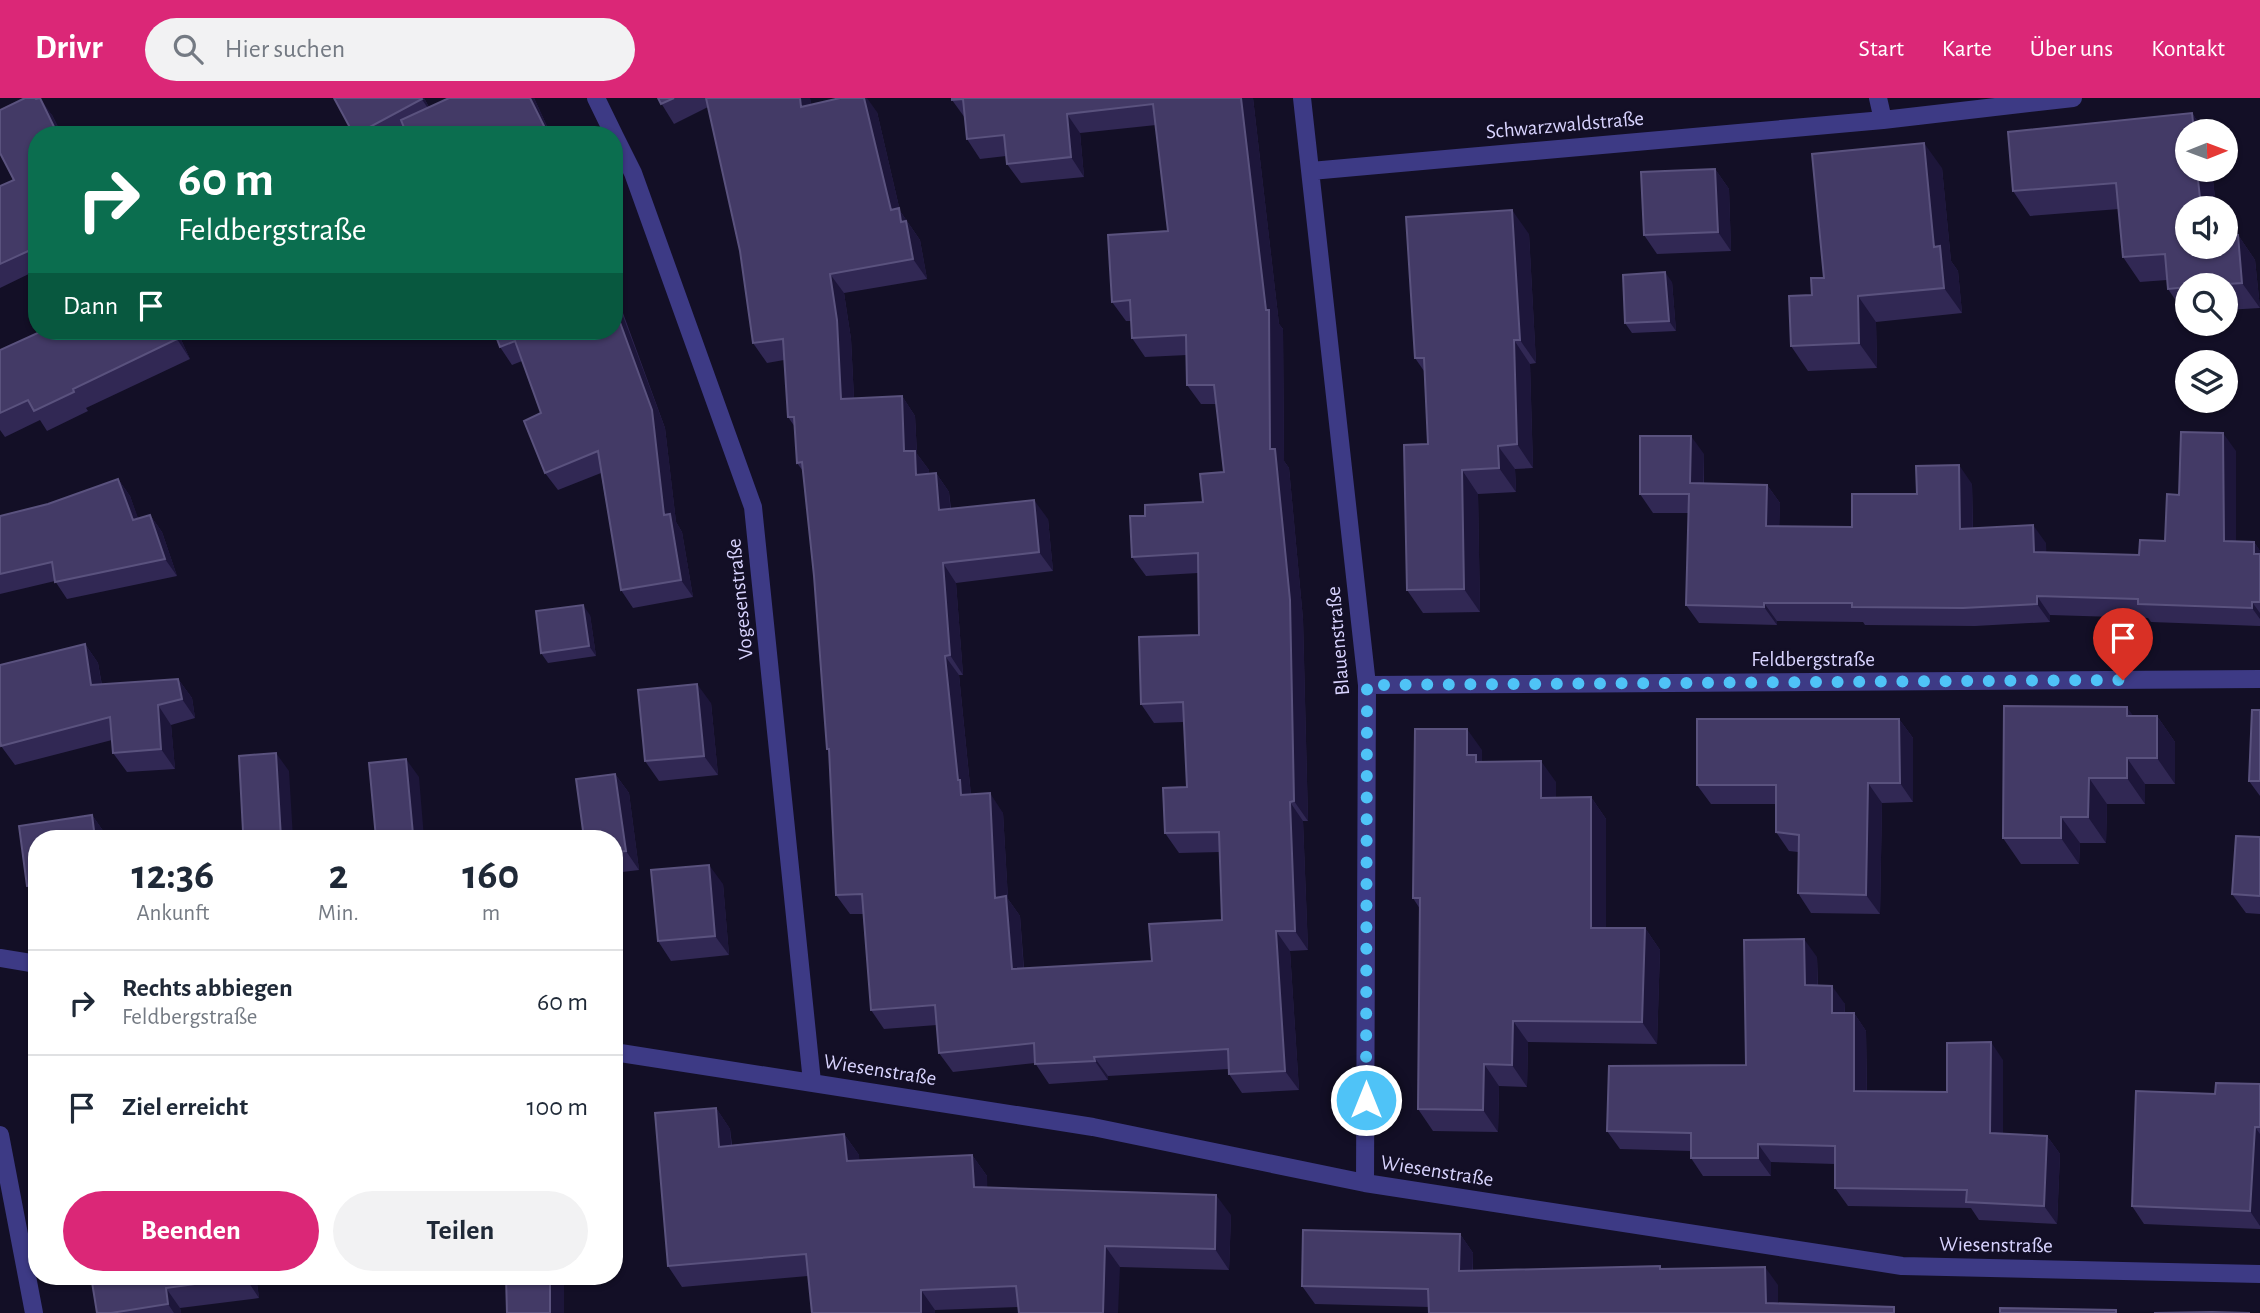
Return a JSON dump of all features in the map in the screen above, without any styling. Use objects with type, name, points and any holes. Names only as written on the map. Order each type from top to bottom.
[{"type":"street","name":"Vogesenstraße","points":[[596,98],[610,126]]},
{"type":"street","name":"Blauenstraße","points":[[1301,98],[1367,685],[1366,1183]]},
{"type":"street","points":[[1878,98],[1883,120]]},
{"type":"street","name":"Schwarzwaldstraße","points":[[1311,171],[1883,120],[2073,98]]},
{"type":"street","name":"Vogesenstraße","points":[[623,153],[633,173],[753,507],[812,1082]]},
{"type":"street","name":"Feldbergstraße","points":[[1367,685],[2260,679]]},
{"type":"street","points":[[0,958],[28,963]]},
{"type":"street","name":"Wiesenstraße","points":[[623,1053],[1093,1127],[1366,1183],[1902,1266],[2260,1274]]},
{"type":"street","points":[[0,1135],[28,1282]]},
{"type":"street","points":[[29,1285],[34,1313]]},
{"type":"building","points":[[25,98],[40,98],[54,126],[28,126],[28,251],[0,264],[0,186],[14,180],[0,153],[0,110]]},
{"type":"building","points":[[334,98],[422,99],[371,126],[349,126]]},
{"type":"building","points":[[449,98],[530,98],[544,126],[403,126],[401,120]]},
{"type":"building","points":[[658,98],[674,98],[661,104]]},
{"type":"building","points":[[706,98],[800,98],[801,107],[840,98],[864,98],[891,210],[899,208],[901,222],[906,221],[913,259],[830,274],[837,320],[841,399],[902,396],[904,451],[915,451],[916,475],[936,473],[939,510],[1034,500],[1039,552],[943,563],[950,655],[945,656],[958,780],[961,795],[990,793],[995,898],[1006,896],[1012,969],[1152,961],[1149,924],[1222,920],[1219,832],[1165,833],[1163,788],[1187,787],[1183,702],[1141,704],[1139,637],[1199,635],[1198,553],[1132,557],[1130,516],[1145,516],[1145,505],[1203,502],[1200,474],[1224,472],[1214,385],[1187,385],[1186,335],[1132,338],[1130,300],[1112,302],[1108,235],[1168,231],[1153,104],[1067,114],[1071,157],[1007,164],[1004,135],[967,139],[963,99],[952,98],[1241,98],[1266,310],[1269,310],[1270,449],[1275,449],[1290,600],[1294,801],[1290,802],[1295,931],[1276,931],[1285,1071],[1229,1074],[1228,1049],[1094,1057],[1095,1061],[1035,1064],[1034,1043],[939,1053],[935,1005],[871,1010],[862,894],[836,895],[829,749],[814,576],[802,462],[797,463],[794,417],[788,417],[783,339],[753,343],[740,251]]},
{"type":"building","points":[[2192,113],[2193,119],[2175,119],[2175,182],[2198,182],[2200,196],[2175,196],[2175,259],[2238,259],[2238,235],[2242,283],[2238,283],[2238,273],[2175,273],[2175,288],[2168,289],[2165,254],[2123,257],[2116,183],[2013,191],[2008,132]]},
{"type":"building","points":[[1924,143],[1934,247],[1940,246],[1944,288],[1858,296],[1859,343],[1791,346],[1789,296],[1812,295],[1811,278],[1824,278],[1812,154]]},
{"type":"building","points":[[1715,169],[1718,232],[1644,235],[1641,172]]},
{"type":"building","points":[[1512,210],[1520,340],[1514,340],[1517,444],[1498,446],[1499,468],[1462,470],[1464,589],[1407,590],[1404,445],[1428,444],[1424,358],[1415,358],[1406,217]]},
{"type":"building","points":[[1665,272],[1669,321],[1625,323],[1623,275]]},
{"type":"building","points":[[623,331],[652,410],[664,515],[670,514],[681,580],[621,590],[598,451],[545,473],[524,421],[541,413],[515,341],[500,347],[497,340],[623,340]]},
{"type":"building","points":[[28,337],[28,340],[175,340],[34,411],[28,400],[0,413],[0,350]]},
{"type":"building","points":[[2181,432],[2223,433],[2224,541],[2254,542],[2254,554],[2260,554],[2260,602],[2252,602],[2252,608],[2138,604],[2138,599],[2037,596],[2037,604],[1963,608],[1852,607],[1852,603],[1764,603],[1764,607],[1686,605],[1689,494],[1640,494],[1640,436],[1691,436],[1690,483],[1767,485],[1766,526],[1852,527],[1852,494],[1917,494],[1916,466],[1959,465],[1960,529],[2033,525],[2034,552],[2139,555],[2140,540],[2165,541],[2167,494],[2179,495]]},
{"type":"building","points":[[118,479],[133,520],[150,515],[165,559],[55,582],[52,562],[0,574],[0,516],[48,504]]},
{"type":"building","points":[[583,605],[589,646],[541,653],[536,611]]},
{"type":"building","points":[[85,644],[91,685],[178,679],[182,699],[158,705],[161,749],[113,753],[110,717],[1,746],[0,665]]},
{"type":"building","points":[[697,684],[704,756],[645,761],[638,690]]},
{"type":"building","points":[[2004,706],[2127,707],[2127,716],[2157,716],[2157,758],[2127,758],[2127,778],[2089,778],[2088,817],[2061,817],[2061,838],[2003,838]]},
{"type":"building","points":[[2252,710],[2260,710],[2260,781],[2249,781]]},
{"type":"building","points":[[1697,719],[1899,719],[1900,783],[1868,783],[1866,895],[1798,893],[1799,835],[1776,832],[1776,785],[1697,785]]},
{"type":"building","points":[[1415,729],[1467,729],[1467,755],[1476,755],[1476,762],[1541,761],[1541,798],[1591,797],[1591,928],[1645,928],[1642,1022],[1513,1021],[1512,1065],[1484,1064],[1483,1110],[1418,1109],[1420,898],[1413,898]]},
{"type":"building","points":[[276,753],[281,830],[243,830],[239,756]]},
{"type":"building","points":[[406,759],[413,830],[375,830],[369,763]]},
{"type":"building","points":[[615,774],[623,830],[583,830],[576,779]]},
{"type":"building","points":[[92,815],[94,830],[28,830],[27,886],[19,826]]},
{"type":"building","points":[[623,830],[626,851],[623,851]]},
{"type":"building","points":[[2236,836],[2260,837],[2260,896],[2232,894]]},
{"type":"building","points":[[709,865],[715,936],[658,941],[651,870]]},
{"type":"building","points":[[1804,939],[1805,985],[1832,986],[1832,1013],[1854,1013],[1854,1091],[1947,1092],[1947,1043],[1991,1042],[1990,1133],[2047,1136],[2044,1206],[1966,1202],[1967,1190],[1835,1188],[1835,1146],[1758,1144],[1758,1158],[1691,1158],[1691,1133],[1607,1131],[1609,1066],[1746,1065],[1744,940]]},
{"type":"building","points":[[2216,1083],[2260,1084],[2260,1127],[2255,1127],[2250,1211],[2132,1206],[2136,1091],[2215,1094]]},
{"type":"building","points":[[716,1108],[719,1147],[844,1134],[847,1161],[972,1155],[974,1187],[1216,1195],[1215,1249],[1105,1246],[1103,1313],[1019,1313],[1016,1286],[921,1290],[921,1313],[812,1313],[806,1254],[668,1266],[655,1113]]},
{"type":"building","points":[[1303,1230],[1460,1234],[1459,1271],[1660,1266],[1660,1269],[1765,1267],[1766,1303],[1894,1307],[1894,1313],[1429,1313],[1428,1289],[1302,1286]]},
{"type":"building","points":[[92,1285],[188,1285],[166,1288],[168,1304],[97,1313]]},
{"type":"building","points":[[506,1285],[550,1285],[550,1313],[507,1313]]},
{"type":"building","points":[[2000,1308],[2116,1310],[2116,1313],[2000,1313]]},
{"type":"building","points":[[2212,1312],[2250,1313],[2154,1313]]},
{"type":"route","points":[[1366,1100],[1367,685],[2123,680]]}]
